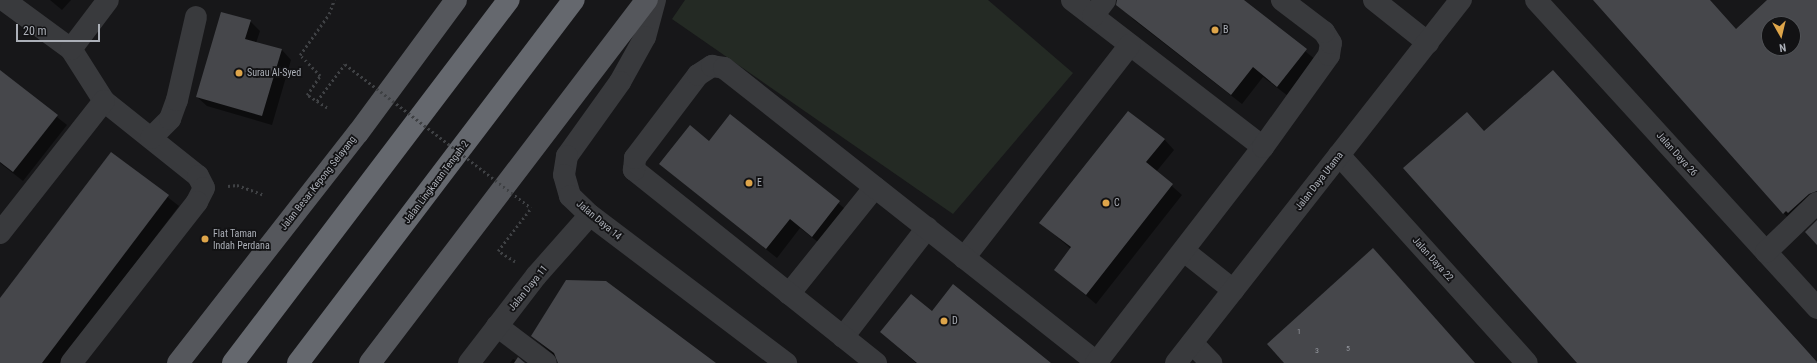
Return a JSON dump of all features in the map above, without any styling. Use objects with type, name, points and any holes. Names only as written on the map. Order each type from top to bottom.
[{"type":"highway","points":[[233,363],[509,0]]},
{"type":"highway","name":"Jalan Lingkaran Tengah 2","points":[[298,363],[574,0]]},
{"type":"main road","name":"Jalan Besar Kepong Selayang","points":[[178,363],[358,133],[456,0]]},
{"type":"main road","points":[[370,363],[646,0]]},
{"type":"street","points":[[4,0],[71,49],[104,101],[198,176],[204,188],[197,202],[71,363]]},
{"type":"street","points":[[71,49],[108,0]]},
{"type":"street","name":"Jalan Daya 14","points":[[655,0],[645,37],[623,76],[567,156],[564,175],[570,196],[590,215],[786,363]]},
{"type":"street","points":[[1072,0],[1099,8],[1130,45],[1263,147]]},
{"type":"street","points":[[876,363],[634,170],[635,158],[698,75],[712,66],[724,68],[1096,363],[1263,147],[1329,55],[1331,43],[1324,32],[1282,0]]},
{"type":"street","points":[[1374,0],[1428,43]]},
{"type":"street","name":"Jalan Daya Utama","points":[[1176,363],[1461,0]]},
{"type":"street","name":"Jalan Daya 26","points":[[1536,0],[1817,308]]},
{"type":"street","points":[[151,138],[170,119],[177,100],[196,17]]},
{"type":"street","points":[[964,258],[1130,45]]},
{"type":"street","points":[[1,229],[104,101]]},
{"type":"street","name":"Jalan Daya 22","points":[[1339,156],[1527,363]]},
{"type":"street","points":[[790,294],[875,188]]},
{"type":"street","points":[[1766,252],[1817,203]]},
{"type":"street","name":"Jalan Daya 11","points":[[469,363],[497,326],[590,215]]},
{"type":"street","points":[[843,337],[927,228]]},
{"type":"street","points":[[1184,251],[1233,290]]},
{"type":"street","points":[[497,326],[546,363]]},
{"type":"street","points":[[1192,343],[1211,363]]},
{"type":"path","points":[[327,108],[307,95],[320,76],[300,55],[328,14],[334,0]]},
{"type":"path","points":[[317,101],[345,64],[531,208],[498,251],[517,264]]},
{"type":"path","points":[[204,188],[237,185],[262,194]]},
{"type":"shaded area","points":[[685,0],[988,0],[1073,73],[953,214],[672,19]]},
{"type":"building","name":"B","points":[[1117,0],[1244,0],[1307,49],[1277,87],[1253,67],[1231,95],[1116,5]]},
{"type":"building","points":[[1593,0],[1710,0],[1736,29],[1767,0],[1817,0],[1817,191],[1809,194],[1788,213],[1786,211],[1783,214]]},
{"type":"building","name":"Surau Al-Syed","points":[[221,12],[251,20],[245,39],[282,49],[262,116],[196,97]]},
{"type":"building","points":[[0,70],[58,115],[13,172],[0,162]]},
{"type":"building","points":[[1553,70],[1817,363],[1577,363],[1403,168],[1467,112],[1484,131]]},
{"type":"building","name":"C","points":[[1128,111],[1165,139],[1146,162],[1173,184],[1086,295],[1054,270],[1071,247],[1039,223]]},
{"type":"building","name":"E","points":[[730,114],[840,201],[812,237],[790,219],[766,249],[659,164],[690,125],[709,141]]},
{"type":"building","points":[[111,152],[169,195],[42,363],[0,363],[0,298]]},
{"type":"building","points":[[1817,220],[1817,245],[1805,232]]},
{"type":"building","points":[[1373,248],[1475,363],[1284,363],[1267,344]]},
{"type":"building","points":[[566,280],[606,281],[716,363],[558,363],[554,353],[531,336]]},
{"type":"building","name":"D","points":[[953,284],[1051,363],[917,363],[880,332],[911,294],[932,311]]},
{"type":"building","points":[[518,357],[525,363],[514,363]]},
{"type":"place","name":"B","points":[[1215,30]]},
{"type":"place","name":"Surau Al-Syed","points":[[239,73]]},
{"type":"place","name":"E","points":[[749,183]]},
{"type":"place","name":"C","points":[[1106,203]]},
{"type":"place","name":"Flat Taman Indah Perdana","points":[[205,239]]},
{"type":"place","name":"D","points":[[944,321]]}]
